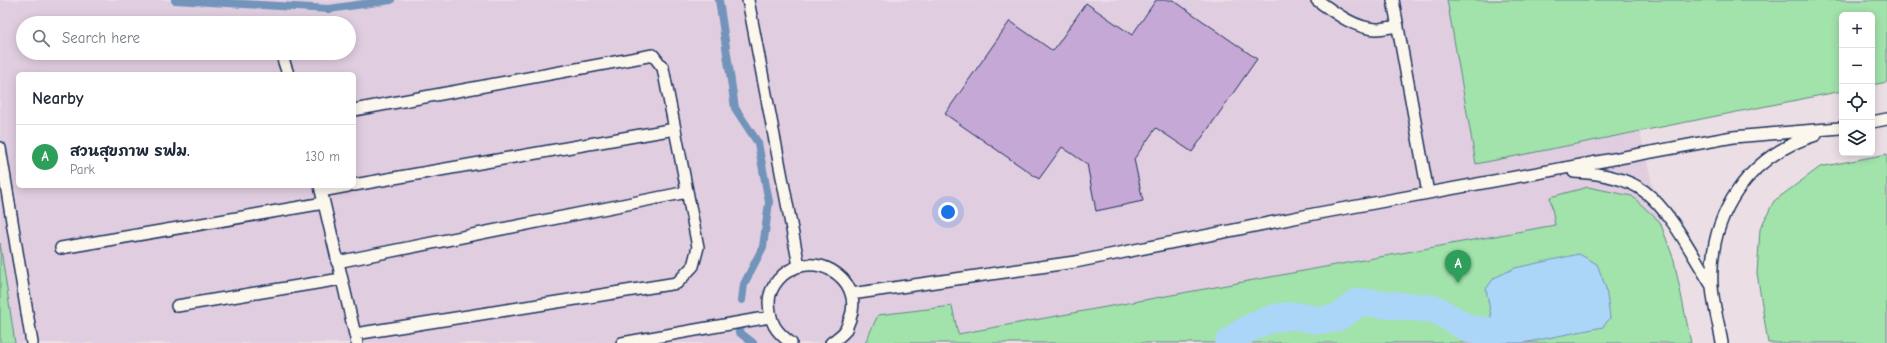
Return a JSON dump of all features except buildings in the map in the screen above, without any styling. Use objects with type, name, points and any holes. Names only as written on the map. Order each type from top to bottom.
[{"type":"lane","points":[[748,0],[799,266]]},
{"type":"lane","points":[[1317,0],[1342,17],[1362,27],[1376,29],[1398,26]]},
{"type":"lane","points":[[1393,0],[1428,194]]},
{"type":"lane","points":[[320,188],[356,338],[677,283],[693,266],[698,247],[663,68],[653,55],[356,110]]},
{"type":"lane","points":[[283,60],[287,72]]},
{"type":"lane","points":[[1875,121],[1887,119]]},
{"type":"lane","points":[[851,294],[1075,262],[1314,214],[1555,171],[1733,137],[1839,128]]},
{"type":"lane","points":[[356,185],[675,129]]},
{"type":"lane","points":[[1722,343],[1712,286],[1713,251],[1720,224],[1730,201],[1743,182],[1769,156],[1800,140],[1839,129]]},
{"type":"lane","points":[[0,148],[32,343]]},
{"type":"lane","points":[[1555,171],[1595,173],[1624,182],[1644,191],[1658,204],[1674,226],[1712,286]]},
{"type":"lane","points":[[337,262],[687,192]]},
{"type":"lane","points":[[61,248],[324,203]]},
{"type":"lane","points":[[791,343],[779,334],[770,317],[769,298],[774,285],[783,275],[799,266],[807,264],[821,266],[834,272],[844,281],[851,294],[852,313],[845,330],[831,343]]},
{"type":"lane","points":[[177,306],[341,279]]},
{"type":"lane","points":[[622,343],[770,317]]},
{"type":"shaded area","points":[[0,0],[1447,0],[1476,163],[1640,132],[1690,343],[0,343]]},
{"type":"green space","points":[[1447,0],[1887,0],[1887,82],[1875,84],[1875,12],[1839,12],[1839,92],[1476,164]]},
{"type":"green space","points":[[1887,154],[1887,343],[1768,343],[1757,273],[1760,229],[1774,201],[1820,167]]},
{"type":"green space","points":[[1588,187],[1632,196],[1660,222],[1674,260],[1691,343],[865,343],[878,315],[952,306],[958,334],[1555,225],[1550,197]]},
{"type":"green space","points":[[0,243],[15,343],[0,343]]},
{"type":"water","points":[[1579,254],[1597,264],[1606,288],[1610,318],[1603,327],[1523,343],[1504,343],[1494,332],[1486,289],[1494,278],[1515,268]]},
{"type":"waterway","points":[[175,0],[329,9],[391,0]]},
{"type":"waterway","points":[[719,0],[735,108],[758,143],[769,202],[763,247],[744,284],[742,300]]},
{"type":"waterway","points":[[1229,343],[1251,327],[1267,320],[1293,316],[1319,320],[1330,319],[1338,317],[1358,302],[1435,309],[1469,329],[1494,332]]},
{"type":"waterway","points":[[739,332],[753,343]]},
{"type":"place","name":"สวนสุขภาพ รฟม.","points":[[1458,283]]}]
